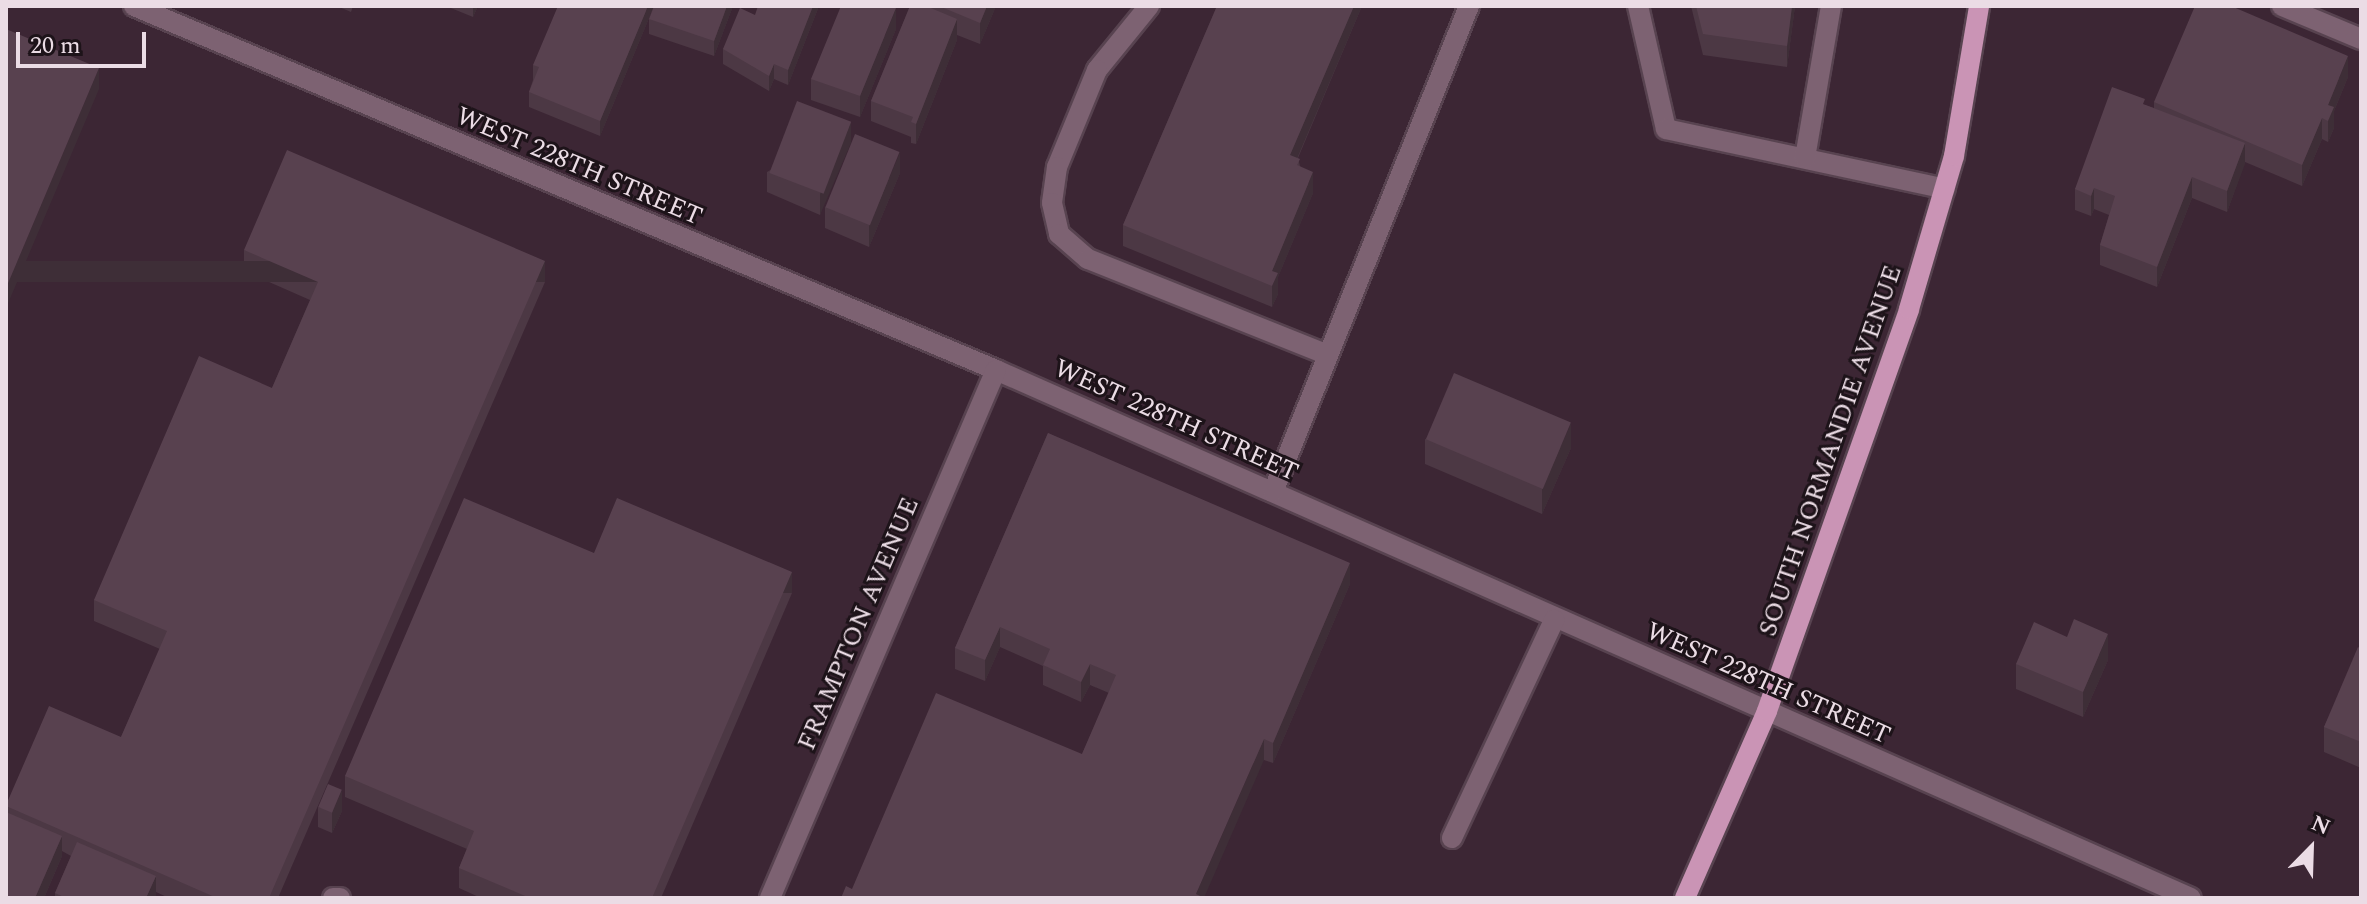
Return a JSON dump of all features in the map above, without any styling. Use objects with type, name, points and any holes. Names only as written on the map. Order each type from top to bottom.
[{"type":"main road","name":"SOUTH NORMANDIE AVENUE","points":[[1685,898],[1767,711],[1864,446],[1945,189],[1979,6]]},
{"type":"street","name":"WEST 228TH STREET","points":[[134,6],[996,370],[1554,620],[2191,898]]},
{"type":"street","points":[[1149,6],[1097,70],[1057,167],[1052,203],[1059,234],[1088,259],[1328,355]]},
{"type":"street","points":[[1273,492],[1469,6]]},
{"type":"street","points":[[1638,6],[1666,129],[1945,189]]},
{"type":"street","points":[[1805,158],[1831,6]]},
{"type":"street","points":[[2282,6],[2361,39]]},
{"type":"street","name":"FRAMPTON AVENUE","points":[[770,898],[996,370]]},
{"type":"street","points":[[1452,838],[1554,620]]},
{"type":"street","points":[[333,898],[340,898]]},
{"type":"building","points":[[558,6],[648,6],[600,121],[529,92],[539,67],[533,65]]},
{"type":"building","points":[[654,6],[727,6],[714,41],[649,19]]},
{"type":"building","points":[[758,6],[813,6],[788,70],[774,64],[769,76],[723,49],[740,8],[755,15]]},
{"type":"building","points":[[841,6],[896,8],[860,96],[811,79]]},
{"type":"building","points":[[910,6],[926,6],[957,19],[916,124],[911,122],[913,117],[871,101]]},
{"type":"building","points":[[939,6],[987,6],[980,23]]},
{"type":"building","points":[[1217,6],[1354,6],[1290,155],[1300,159],[1297,165],[1313,172],[1272,271],[1278,273],[1272,286],[1123,225]]},
{"type":"building","points":[[1696,6],[1792,6],[1787,46],[1703,34]]},
{"type":"building","points":[[2195,6],[2231,6],[2348,56],[2328,105],[2334,107],[2328,121],[2322,118],[2302,165],[2154,102]]},
{"type":"building","points":[[6,29],[99,68],[6,288]]},
{"type":"building","points":[[2112,87],[2145,99],[2143,104],[2245,143],[2227,191],[2192,177],[2157,267],[2100,245],[2115,196],[2094,188],[2091,196],[2075,189]]},
{"type":"building","points":[[797,101],[851,122],[824,194],[769,173]]},
{"type":"building","points":[[855,134],[900,152],[870,225],[825,207]]},
{"type":"building","points":[[287,150],[545,261],[269,898],[217,898],[6,805],[49,706],[121,737],[167,631],[94,600],[199,356],[272,388],[318,282],[244,250]]},
{"type":"building","points":[[1454,373],[1571,423],[1543,489],[1426,439]]},
{"type":"building","points":[[1048,433],[1350,563],[1273,743],[1264,739],[1196,894],[1205,898],[841,898],[846,886],[852,889],[936,693],[1082,754],[1116,675],[1090,664],[1081,682],[1043,665],[1050,649],[1000,627],[985,660],[955,648]]},
{"type":"building","points":[[464,498],[594,553],[617,498],[792,572],[652,898],[530,898],[459,868],[474,831],[345,776]]},
{"type":"building","points":[[2074,619],[2108,634],[2083,692],[2016,664],[2034,622],[2067,637]]},
{"type":"building","points":[[2358,647],[2361,649],[2361,742],[2324,727]]},
{"type":"building","points":[[328,784],[342,790],[332,813],[318,807]]},
{"type":"building","points":[[6,812],[62,836],[35,898],[6,898]]},
{"type":"building","points":[[77,842],[156,876],[146,898],[66,898],[55,893]]}]
